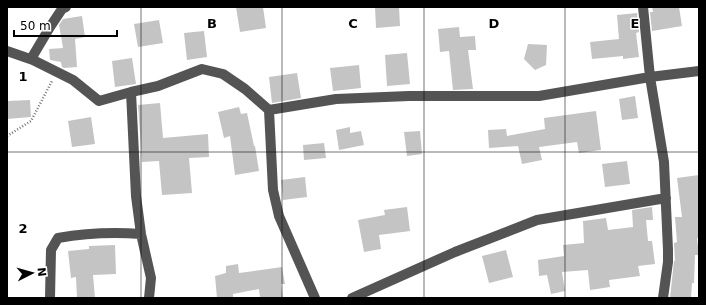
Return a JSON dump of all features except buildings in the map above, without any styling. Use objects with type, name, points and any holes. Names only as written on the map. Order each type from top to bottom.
[{"type":"street","points":[[31,60],[54,21],[62,9],[66,7]]},
{"type":"street","points":[[643,7],[650,77],[664,162],[668,262],[663,298]]},
{"type":"street","points":[[7,51],[31,60],[73,80],[99,101],[158,86],[202,69],[223,74],[245,89],[269,110],[273,190],[279,216],[315,298]]},
{"type":"street","points":[[269,110],[336,99],[409,96],[539,96],[650,77],[699,71]]},
{"type":"street","points":[[131,92],[136,196],[141,234],[151,278],[149,298]]},
{"type":"street","points":[[352,298],[456,252],[537,220],[666,198]]},
{"type":"street","points":[[50,298],[51,250],[58,238],[104,233],[141,234]]},
{"type":"path","points":[[7,136],[31,121],[56,72]]}]
